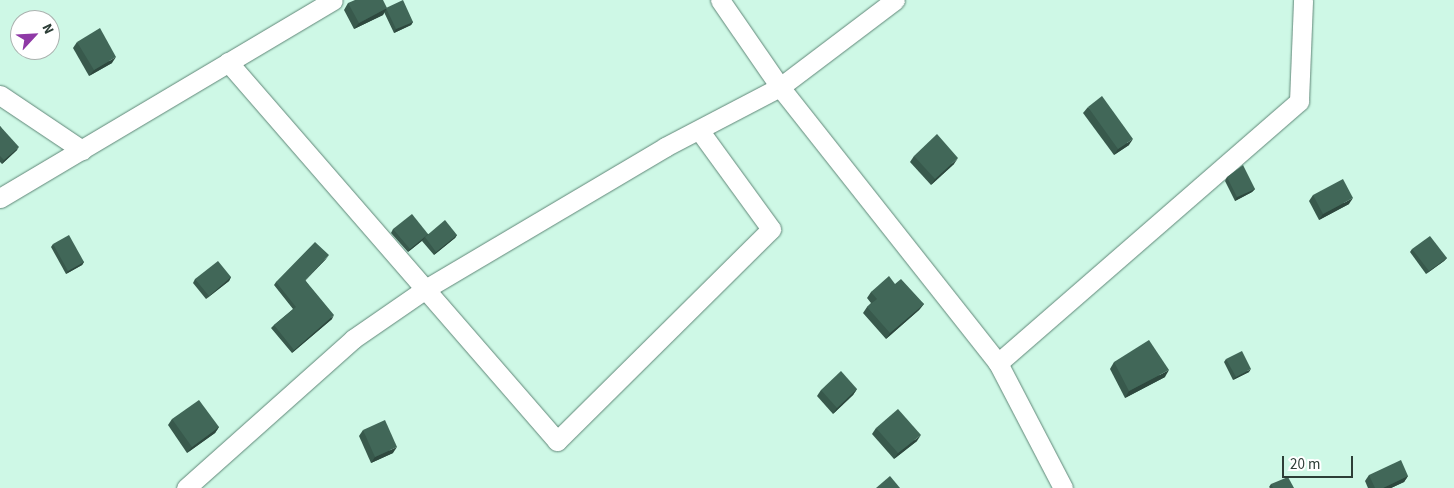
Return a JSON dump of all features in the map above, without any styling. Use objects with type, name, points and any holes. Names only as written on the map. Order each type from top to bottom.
[{"type":"street","points":[[0,198],[333,0]]},
{"type":"street","points":[[720,0],[780,87],[998,363],[1063,488]]},
{"type":"street","points":[[186,488],[352,339],[427,288],[699,130],[780,87],[895,0]]},
{"type":"street","points":[[998,363],[1300,102],[1303,0]]},
{"type":"street","points":[[228,62],[427,288],[558,441],[771,229],[699,130]]},
{"type":"street","points":[[0,95],[82,150]]},
{"type":"building","points":[[355,0],[383,0],[387,8],[359,23],[348,3]]},
{"type":"building","points":[[403,0],[413,22],[396,29],[386,8]]},
{"type":"building","points":[[100,28],[116,57],[94,70],[77,42]]},
{"type":"building","points":[[1102,96],[1133,139],[1118,149],[1088,107]]},
{"type":"building","points":[[0,126],[19,147],[4,160],[0,156]]},
{"type":"building","points":[[937,134],[958,158],[935,179],[914,156]]},
{"type":"building","points":[[1243,165],[1255,189],[1237,197],[1227,177]]},
{"type":"building","points":[[1343,179],[1353,198],[1323,214],[1313,195]]},
{"type":"building","points":[[412,214],[428,234],[410,249],[393,229]]},
{"type":"building","points":[[445,220],[457,235],[436,252],[425,237]]},
{"type":"building","points":[[69,235],[84,262],[68,271],[53,244]]},
{"type":"building","points":[[1430,236],[1447,258],[1429,271],[1412,249]]},
{"type":"building","points":[[315,242],[329,255],[305,280],[334,315],[294,350],[274,325],[296,307],[276,282]]},
{"type":"building","points":[[218,261],[231,277],[209,296],[195,279]]},
{"type":"building","points":[[889,276],[895,284],[901,279],[924,304],[890,333],[867,307],[877,299],[871,292]]},
{"type":"building","points":[[1149,340],[1169,370],[1129,391],[1114,362]]},
{"type":"building","points":[[1242,351],[1251,369],[1236,377],[1226,359]]},
{"type":"building","points":[[841,371],[857,389],[837,408],[821,390]]},
{"type":"building","points":[[199,400],[219,427],[192,447],[172,419]]},
{"type":"building","points":[[898,409],[921,435],[898,453],[876,428]]},
{"type":"building","points":[[385,420],[397,447],[375,457],[363,430]]},
{"type":"building","points":[[1401,460],[1408,476],[1383,488],[1375,488],[1369,475]]},
{"type":"building","points":[[890,476],[900,488],[876,488]]},
{"type":"building","points":[[1288,477],[1294,488],[1273,488],[1271,484]]}]
